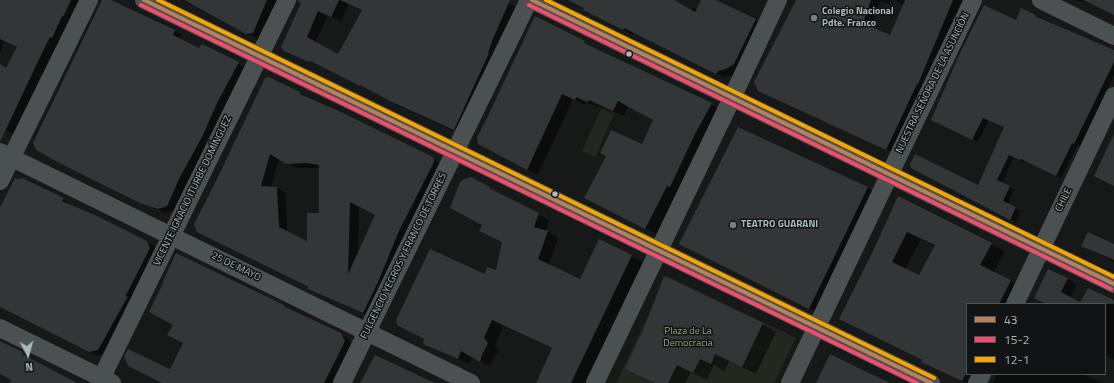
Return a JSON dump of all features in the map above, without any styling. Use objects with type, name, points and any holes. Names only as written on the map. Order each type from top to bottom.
[{"type":"street","points":[[0,181],[6,155],[89,0]]},
{"type":"street","points":[[144,0],[931,383]]},
{"type":"street","name":"VICENTE IGNACIO ITURBE DOMÍNGUEZ","points":[[104,381],[171,236],[287,0]]},
{"type":"street","points":[[531,0],[1114,284]]},
{"type":"street","name":"FULGENCIO YEGROS Y FRANCO DE TORRES","points":[[342,383],[531,0]]},
{"type":"street","points":[[595,383],[778,0]]},
{"type":"street","name":"NUESTRA SEÑORA DE LA ASUNCIÓN","points":[[790,383],[973,0]]},
{"type":"street","points":[[1041,0],[1114,36]]},
{"type":"street","name":"CHILE","points":[[1015,303],[1114,96]]},
{"type":"street","name":"25 DE MAYO","points":[[6,155],[471,383]]},
{"type":"street","points":[[0,328],[104,381]]},
{"type":"green space","points":[[601,109],[614,114],[595,157],[582,151]]},
{"type":"green space","name":"Plaza de La Democracia","points":[[667,276],[796,338],[774,383],[616,383]]},
{"type":"building","points":[[0,0],[71,0],[52,38],[50,37],[41,55],[0,142],[0,64],[6,68],[17,47],[0,39]]},
{"type":"building","points":[[102,0],[111,0],[175,30],[173,35],[199,48],[202,44],[239,62],[217,103],[203,135],[179,179],[167,206],[158,209],[140,203],[65,166],[36,150],[33,143]]},
{"type":"building","points":[[184,0],[267,0],[253,33],[246,34]]},
{"type":"building","points":[[297,0],[339,0],[331,17],[318,11],[307,37],[338,54],[362,10],[340,0],[510,0],[492,41],[489,53],[454,130],[390,101],[310,61],[309,62],[284,51],[281,47],[301,3]]},
{"type":"building","points":[[568,0],[674,0],[695,12],[701,0],[716,0],[756,19],[734,64],[726,69],[718,71],[716,74],[624,28],[623,30],[583,10],[584,8]]},
{"type":"building","points":[[796,0],[871,0],[863,23],[890,35],[905,0],[953,0],[918,84],[886,150],[758,91],[754,82]]},
{"type":"building","points":[[1083,0],[1114,0],[1114,15]]},
{"type":"building","points":[[984,5],[1016,20],[1021,8],[1036,15],[1035,16],[1114,50],[1114,62],[1074,144],[1072,143],[1056,176],[1021,159],[1020,160],[1009,155],[997,180],[1010,186],[1003,201],[1016,207],[1010,220],[911,168],[910,164],[915,154],[978,185],[1004,127],[983,118],[972,140],[931,120],[959,55]]},
{"type":"building","points":[[535,16],[585,41],[584,43],[712,103],[695,134],[670,187],[667,186],[645,229],[584,198],[606,156],[600,153],[611,130],[642,144],[653,120],[618,101],[613,111],[589,100],[587,102],[576,97],[575,100],[562,94],[527,170],[478,144],[477,137]]},
{"type":"building","points":[[269,77],[300,92],[300,94],[341,112],[433,157],[434,162],[399,231],[378,282],[363,313],[308,289],[309,287],[197,232],[194,224],[265,78]],"holes":[[[270,154],[286,164],[306,163],[319,165],[319,213],[307,213],[307,241],[279,227],[277,187],[261,186]],[[350,202],[375,215],[348,274]]]},
{"type":"building","points":[[738,127],[868,187],[809,309],[679,244]]},
{"type":"building","points":[[1114,134],[1114,186],[1094,176]]},
{"type":"building","points":[[471,177],[490,187],[489,188],[539,213],[534,227],[548,231],[538,259],[580,279],[599,239],[632,255],[571,383],[536,383],[552,348],[492,320],[484,338],[488,343],[480,362],[461,351],[458,359],[423,344],[424,339],[397,325],[396,320],[430,249],[485,274],[487,267],[496,270],[502,242],[479,231],[482,225],[450,208],[460,182]]},
{"type":"building","points":[[15,178],[22,178],[64,198],[62,201],[95,215],[147,241],[150,248],[125,297],[128,296],[98,350],[89,352],[0,307],[0,207]]},
{"type":"building","points":[[898,196],[992,243],[980,265],[1011,280],[1000,303],[966,303],[966,373],[962,381],[921,362],[922,360],[839,319],[873,251]],"holes":[[[907,232],[935,245],[919,275],[892,262]]]},
{"type":"building","points":[[1088,232],[1114,244],[1114,260],[1081,246]]},
{"type":"building","points":[[176,253],[341,333],[345,341],[324,383],[162,383],[128,366],[124,356],[128,349],[170,369],[183,343],[167,335],[173,325],[149,312]]},
{"type":"building","points":[[1048,269],[1068,278],[1061,292],[1080,302],[1088,288],[1114,300],[1114,304],[1044,303],[1034,298]]},
{"type":"building","name":"Plaza de La Democracia","points":[[664,276],[763,323],[742,367],[715,354],[711,364],[700,359],[693,373],[677,365],[668,383],[655,383],[625,369],[644,328]]},
{"type":"building","points":[[0,341],[23,352],[22,354],[77,383],[10,383],[11,380],[0,374]]},
{"type":"building","points":[[830,354],[890,383],[816,383]]},
{"type":"building","points":[[375,355],[435,383],[360,383]]},
{"type":"transit line","name":"43","points":[[144,0],[931,383]]},
{"type":"transit line","name":"12-1","points":[[158,0],[934,378]]},
{"type":"transit line","name":"43","points":[[532,0],[1114,284]]},
{"type":"transit line","name":"12-1","points":[[546,0],[1114,277]]},
{"type":"transit line","name":"15-2","points":[[141,5],[917,383]]},
{"type":"transit line","name":"15-2","points":[[529,5],[1111,289]]},
{"type":"place","name":"Colegio Nacional Pdte. Franco","points":[[814,18]]},
{"type":"place","name":"TEATRO GUARANI","points":[[733,225]]}]
